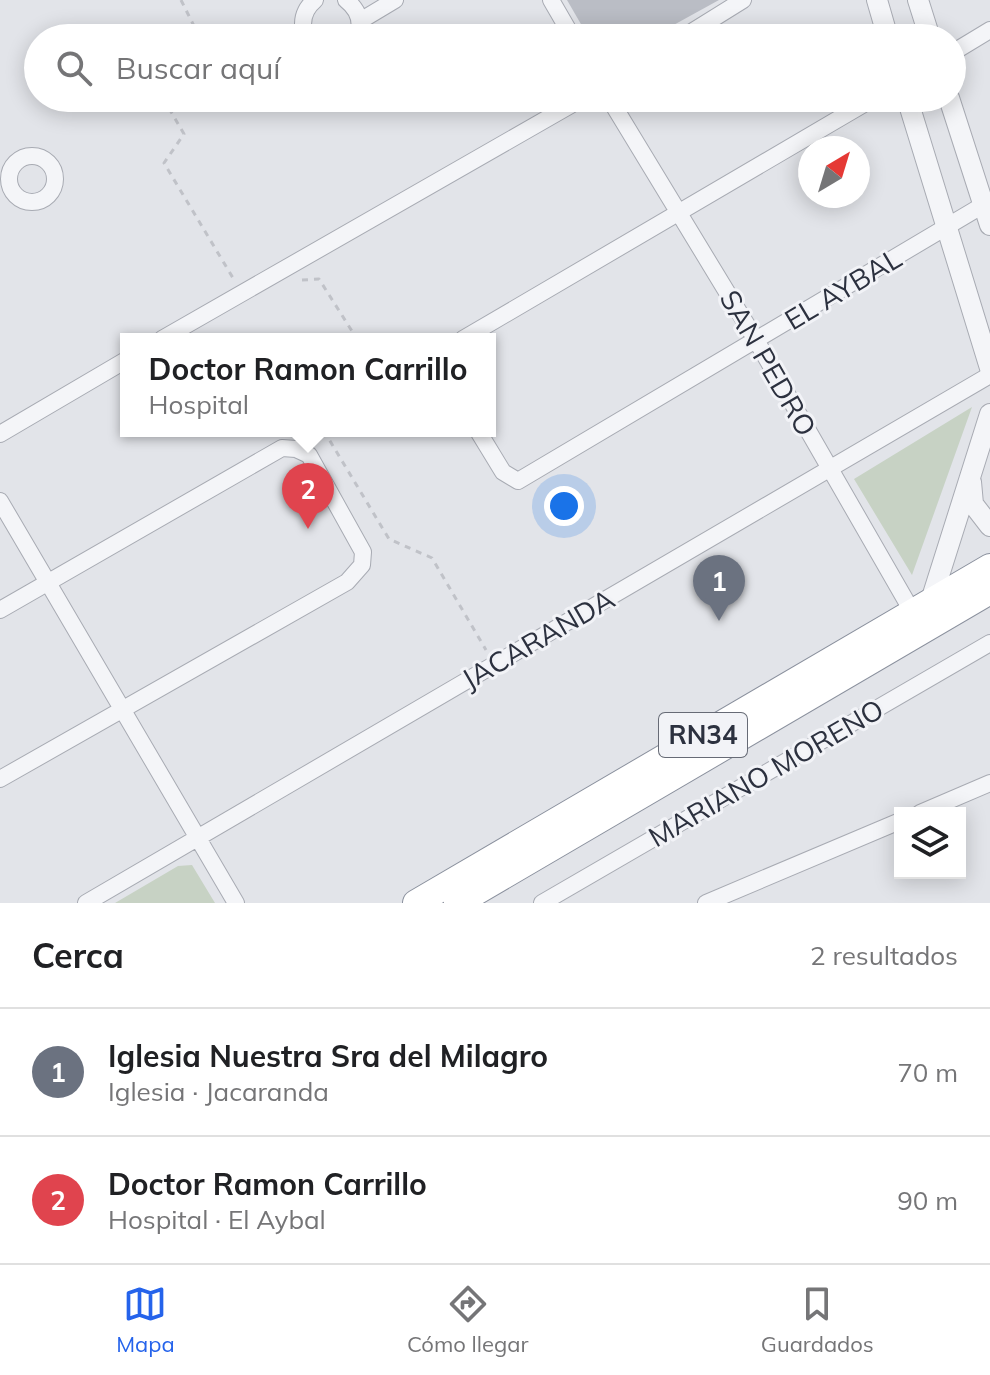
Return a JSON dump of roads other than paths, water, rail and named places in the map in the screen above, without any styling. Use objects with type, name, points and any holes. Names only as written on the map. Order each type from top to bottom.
[{"type":"highway","name":"RN34","points":[[457,903],[922,615],[990,567]]},
{"type":"highway","name":"RN34","points":[[416,903],[922,615],[990,591]]},
{"type":"street","points":[[302,24],[305,13],[315,0]]},
{"type":"street","points":[[346,0],[357,12],[359,24]]},
{"type":"street","points":[[360,21],[395,0]]},
{"type":"street","points":[[551,0],[565,24]]},
{"type":"street","points":[[704,24],[743,0]]},
{"type":"street","points":[[877,0],[884,24]]},
{"type":"street","points":[[918,0],[926,24]]},
{"type":"street","points":[[966,45],[990,30]]},
{"type":"street","points":[[172,333],[558,112]]},
{"type":"street","name":"SAN PEDRO","points":[[618,112],[756,340],[829,469],[922,615]]},
{"type":"street","points":[[473,333],[850,112]]},
{"type":"street","points":[[911,112],[990,368]]},
{"type":"street","points":[[954,112],[987,203],[990,225]]},
{"type":"street","name":"EL AYBAL","points":[[482,437],[503,472],[518,481],[987,203]]},
{"type":"street","points":[[0,434],[120,364]]},
{"type":"street","name":"JACARANDA","points":[[86,903],[990,375]]},
{"type":"street","points":[[922,615],[990,414]]},
{"type":"street","points":[[0,610],[282,448],[296,449],[309,455],[363,552],[362,565],[347,582],[0,779]]},
{"type":"street","points":[[971,474],[973,504],[990,526]]},
{"type":"street","points":[[0,501],[236,903]]},
{"type":"street","name":"MARIANO MORENO","points":[[542,903],[990,643]]},
{"type":"street","points":[[934,807],[990,783]]},
{"type":"street","points":[[706,903],[894,824]]},
{"type":"place","name":"Doctor Ramon Carrillo","points":[[308,529]]},
{"type":"place","name":"Iglesia Nuestra Sra del Milagro","points":[[719,621]]}]
